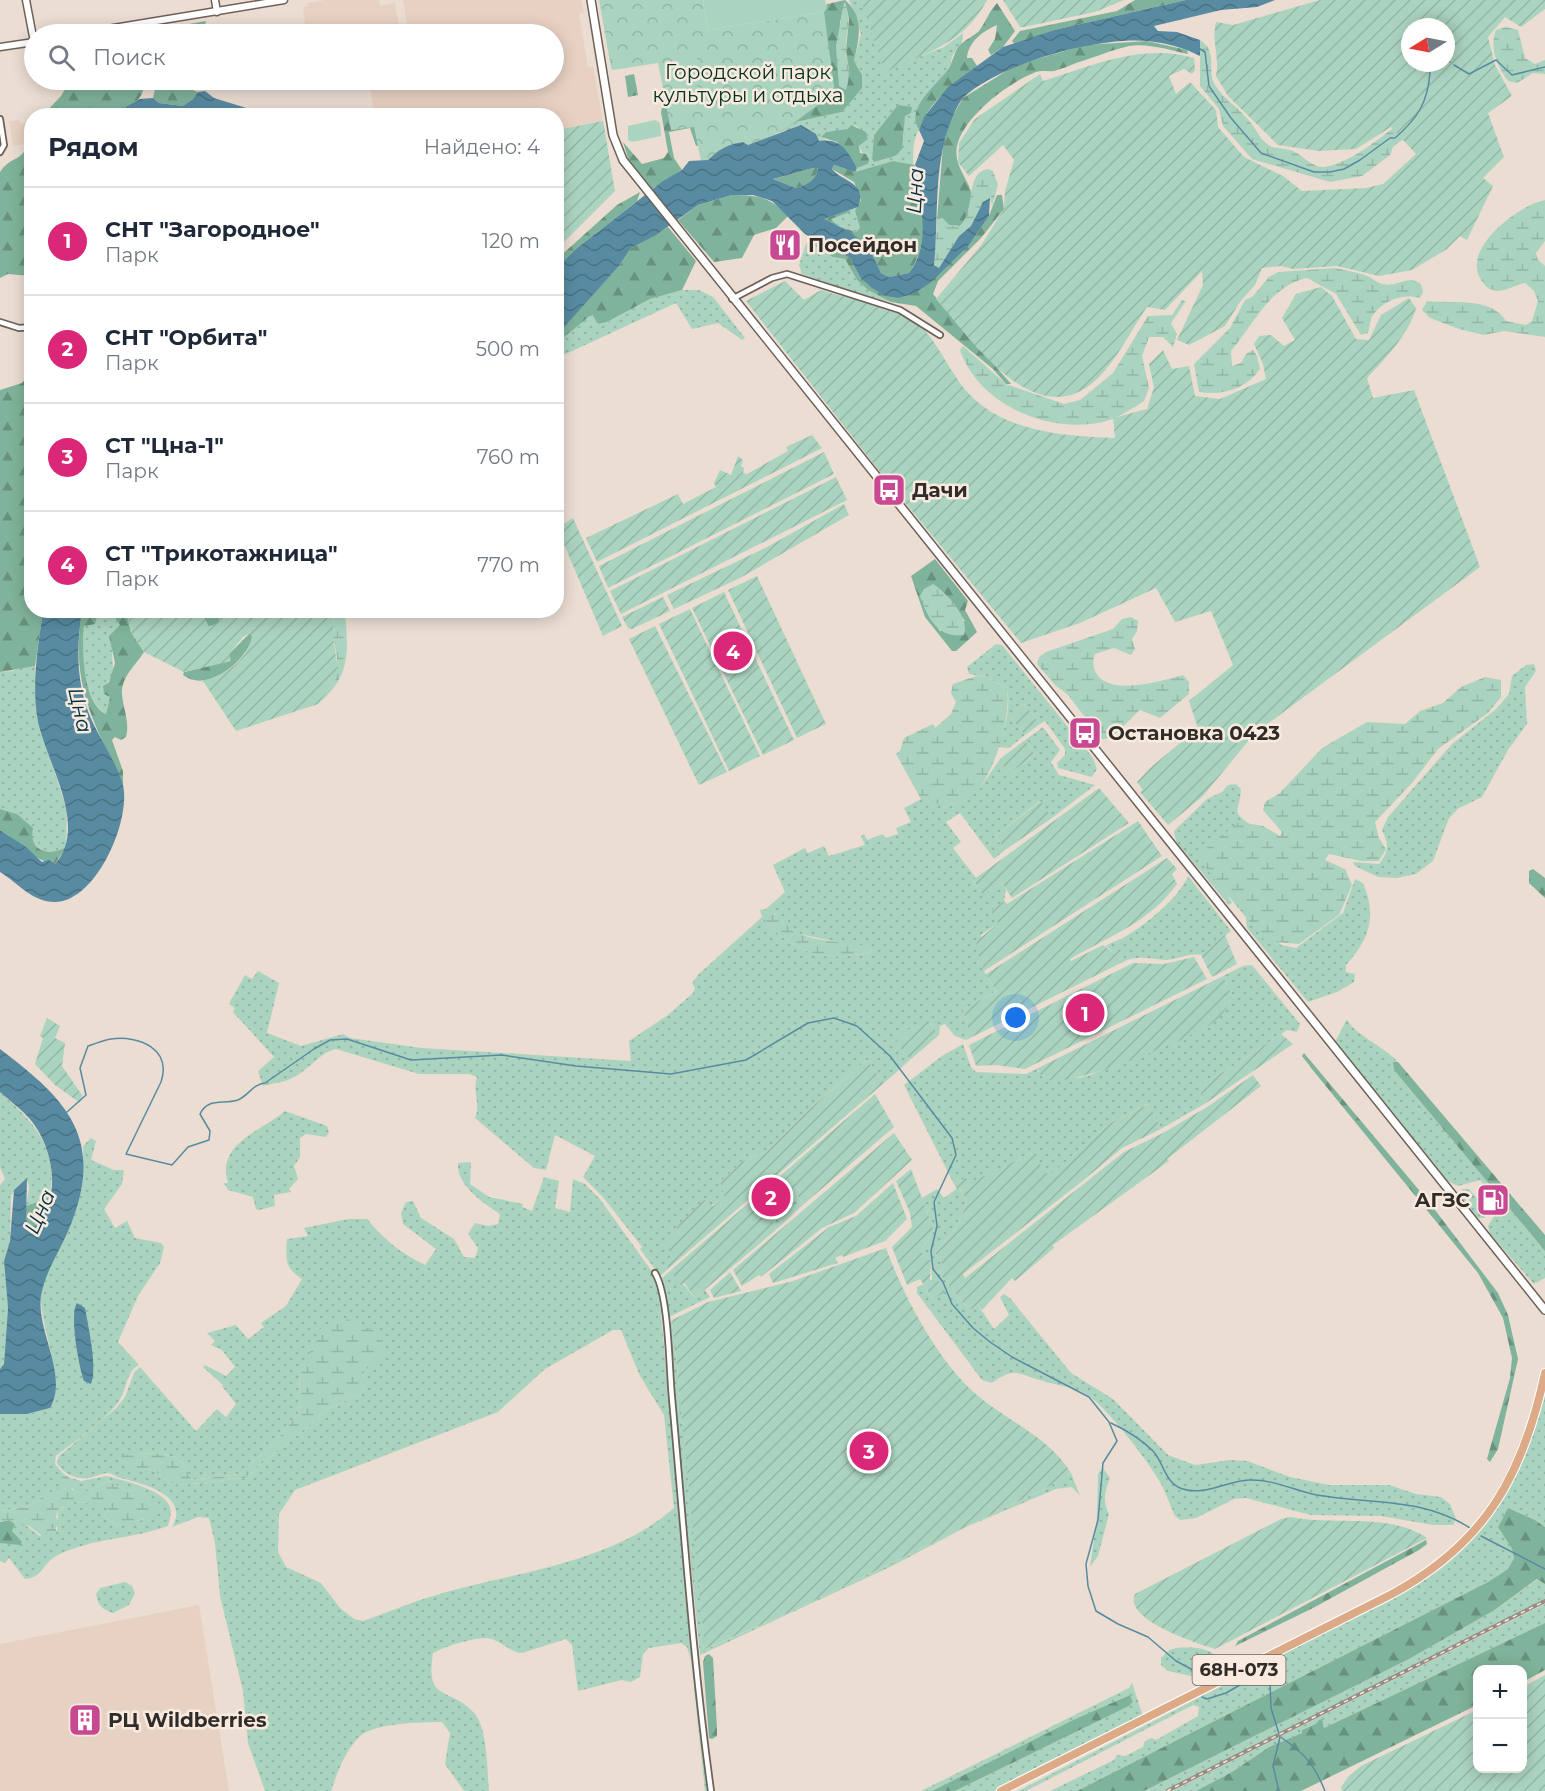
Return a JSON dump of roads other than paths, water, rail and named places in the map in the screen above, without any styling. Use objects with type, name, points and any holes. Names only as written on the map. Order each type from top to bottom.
[{"type":"main road","points":[[591,0],[613,135],[623,160],[637,180],[1545,1310]]},
{"type":"main road","points":[[1539,1303],[1545,1319]]},
{"type":"main road","name":"68Н-073","points":[[1001,1791],[1392,1594],[1428,1572],[1470,1538],[1481,1524],[1518,1461],[1545,1374]]},
{"type":"street","points":[[26,0],[31,24]]},
{"type":"street","points":[[215,0],[217,12]]},
{"type":"street","points":[[141,24],[284,0]]},
{"type":"street","points":[[0,47],[24,43]]},
{"type":"street","points":[[0,119],[4,145],[0,152]]},
{"type":"street","points":[[732,299],[781,274],[797,276],[900,310],[940,335]]},
{"type":"street","points":[[0,322],[24,328]]},
{"type":"street","points":[[655,1273],[659,1282],[666,1321],[681,1512],[711,1791]]},
{"type":"water","name":"Цна","points":[[1186,0],[1275,0],[1257,7],[1221,10],[1154,26],[1158,31],[1177,32],[1200,40],[1200,56],[1182,48],[1148,41],[1104,43],[1052,54],[1026,63],[1001,73],[964,97],[951,121],[941,156],[934,265],[939,268],[959,236],[971,226],[983,202],[990,198],[989,216],[969,245],[930,283],[915,293],[899,298],[886,296],[872,288],[860,277],[850,258],[805,234],[772,201],[753,195],[732,195],[698,205],[656,235],[631,248],[619,266],[564,327],[564,261],[577,248],[663,181],[682,170],[689,161],[708,160],[728,146],[743,142],[748,145],[801,125],[816,134],[819,141],[833,142],[843,147],[857,168],[855,172],[834,165],[832,169],[857,188],[860,193],[858,207],[824,219],[859,239],[870,252],[881,273],[889,277],[909,273],[915,264],[922,243],[921,210],[914,189],[922,182],[921,173],[915,165],[924,141],[919,130],[924,117],[948,87],[1003,47],[1054,30]],"holes":[[[813,168],[818,168],[807,184],[796,188],[773,179]]]},
{"type":"water","points":[[205,91],[214,98],[246,108],[124,108],[140,99],[153,98],[159,103],[183,106],[198,92]]},
{"type":"water","name":"Цна","points":[[42,618],[81,618],[78,653],[83,696],[87,710],[123,785],[122,818],[108,856],[97,874],[84,888],[70,898],[55,902],[39,899],[0,872],[0,830],[26,847],[42,862],[49,860],[55,864],[65,848],[68,830],[67,811],[37,716],[35,676]]},
{"type":"water","points":[[0,1049],[44,1085],[60,1103],[73,1123],[81,1144],[84,1167],[80,1194],[71,1224],[46,1278],[41,1296],[43,1324],[54,1367],[55,1395],[50,1408],[27,1414],[0,1414],[0,1369],[4,1364],[8,1308],[4,1261],[10,1241],[14,1190],[27,1178],[26,1220],[30,1226],[36,1226],[50,1201],[52,1171],[44,1141],[37,1128],[0,1092]]},
{"type":"water","points":[[77,1303],[85,1308],[90,1336],[93,1358],[91,1384],[84,1381],[77,1353],[74,1318]]},
{"type":"waterway","points":[[1200,49],[1205,52],[1209,86],[1231,118],[1261,153],[1314,172],[1344,169],[1390,138],[1395,138],[1420,109],[1427,92],[1430,72]]},
{"type":"waterway","points":[[1455,66],[1469,74],[1496,60],[1512,75],[1545,67]]},
{"type":"waterway","points":[[67,1112],[86,1095],[80,1068],[88,1046],[111,1039],[122,1038],[142,1042],[151,1047],[162,1061],[161,1082],[126,1154],[172,1165],[188,1147],[209,1140],[210,1131],[200,1114],[207,1105],[242,1098],[330,1040],[347,1039],[411,1060],[502,1055],[576,1066],[671,1074],[746,1060],[808,1023],[834,1018],[857,1026],[890,1056],[952,1138],[956,1155],[934,1202],[937,1226],[931,1251],[933,1269],[943,1282],[952,1304],[973,1328],[1012,1357],[1089,1397],[1109,1422],[1117,1441],[1103,1463],[1098,1520],[1086,1564],[1088,1586],[1096,1611],[1148,1637],[1176,1661],[1193,1670],[1196,1685]]},
{"type":"waterway","points":[[1111,1423],[1133,1435],[1153,1451],[1172,1483],[1183,1489],[1199,1491],[1241,1481],[1265,1481],[1312,1494],[1413,1506],[1451,1518],[1470,1528]]},
{"type":"waterway","points":[[1481,1536],[1545,1569]]},
{"type":"waterway","points":[[1202,1697],[1207,1699],[1226,1693],[1257,1675],[1270,1682],[1271,1708],[1280,1737],[1273,1766],[1279,1791]]},
{"type":"waterway","points":[[1282,1738],[1308,1760],[1325,1791]]},
{"type":"railway","points":[[1167,1791],[1545,1601]]},
{"type":"place","name":"Посейдон","points":[[785,245]]},
{"type":"place","name":"Дачи","points":[[889,490]]},
{"type":"place","name":"СТ \"Трикотажница\"","points":[[733,651]]},
{"type":"place","name":"Остановка 0423","points":[[1085,733]]},
{"type":"place","name":"СНТ \"Загородное\"","points":[[1085,1013]]},
{"type":"place","name":"CНТ \"Орбита\"","points":[[771,1197]]},
{"type":"place","name":"АГЗС","points":[[1493,1200]]},
{"type":"place","name":"СТ \"Цна-1\"","points":[[869,1451]]},
{"type":"place","name":"РЦ Wildberries","points":[[85,1720]]},
{"type":"park label","name":"Городской парк культуры и отдыха","points":[[748,84]]}]
